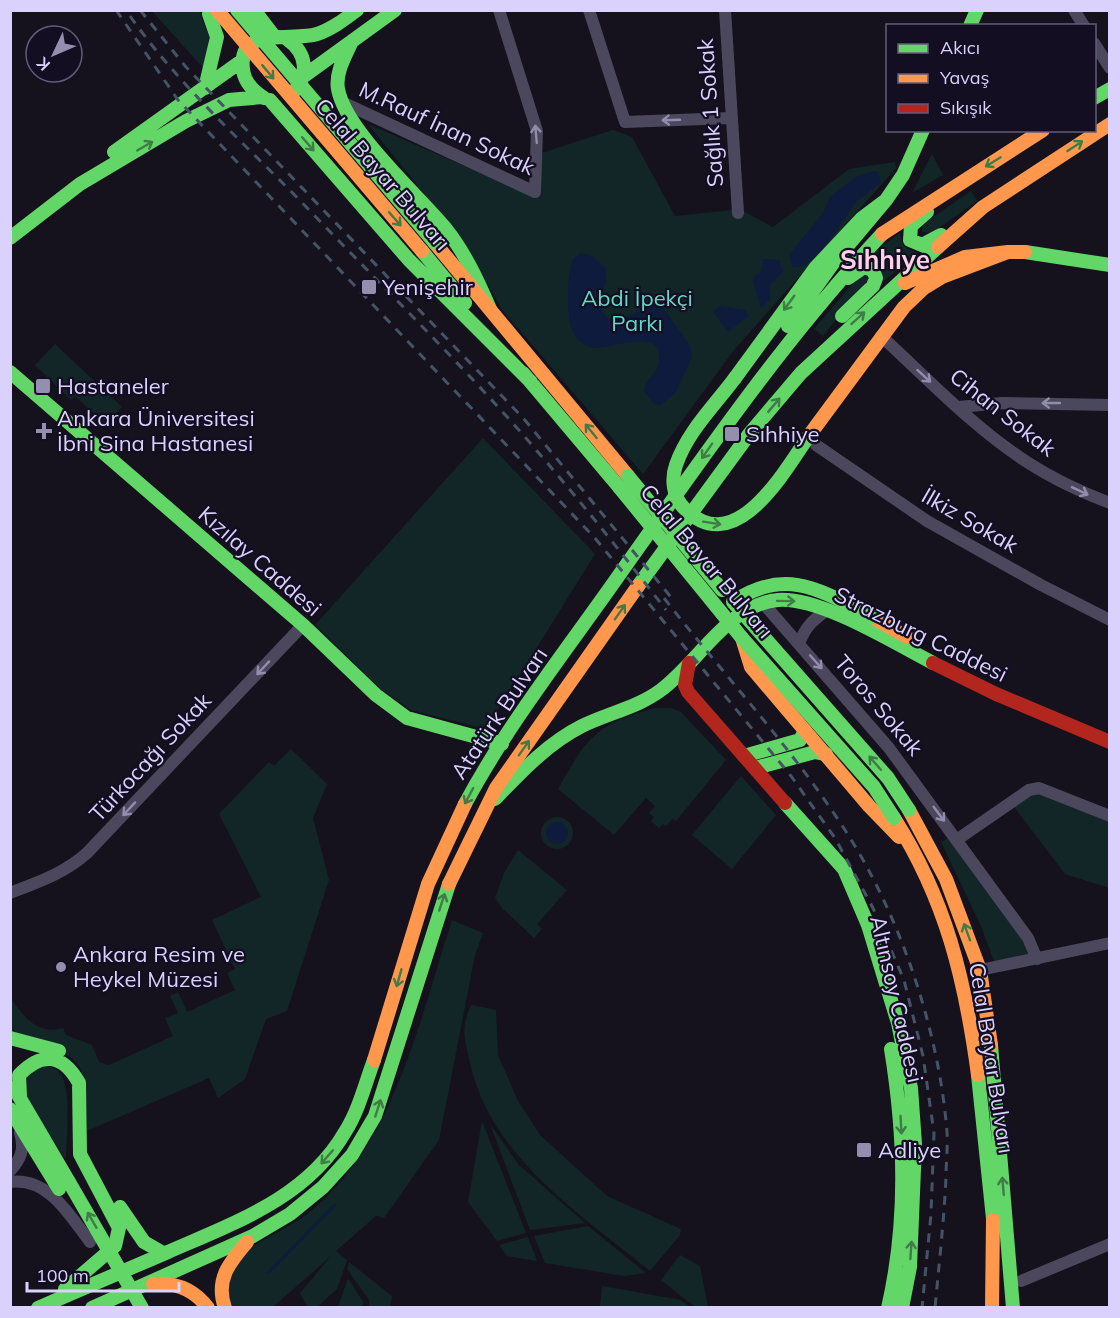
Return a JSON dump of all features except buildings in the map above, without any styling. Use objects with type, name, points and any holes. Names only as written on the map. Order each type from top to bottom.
[{"type":"main road","name":"Celal Bayar Bulvarı","points":[[237,10],[434,242],[733,602],[888,778],[909,810],[946,879],[980,970],[991,1046],[1001,1308]]},
{"type":"main road","points":[[254,10],[281,37],[303,54],[304,76]]},
{"type":"main road","points":[[10,229],[59,189],[205,88],[243,58],[257,40],[281,37],[302,38],[325,31],[357,10]]},
{"type":"main road","points":[[10,238],[55,201],[80,184],[186,121],[229,100],[292,94],[304,76],[395,10]]},
{"type":"main road","points":[[971,24],[977,10]]},
{"type":"main road","name":"Celal Bayar Bulvarı","points":[[210,12],[422,251],[720,612],[867,779],[894,818],[917,856],[938,901],[955,954],[968,1012],[1013,1308]]},
{"type":"main road","points":[[210,12],[243,58],[245,82],[266,98],[409,260],[531,382]]},
{"type":"main road","points":[[205,88],[217,37],[210,12]]},
{"type":"main road","points":[[352,41],[339,72],[338,90],[341,102],[363,134],[456,243],[490,309]]},
{"type":"main road","points":[[1096,97],[1110,88]]},
{"type":"main road","name":"Atatürk Bulvarı","points":[[92,1308],[252,1236],[311,1200],[337,1174],[369,1131],[446,891],[481,815],[496,788],[627,600],[750,433],[801,373],[889,289],[983,207],[1110,124]]},
{"type":"main road","points":[[778,355],[783,337],[792,319],[834,262],[886,200],[903,175],[922,132]]},
{"type":"main road","name":"Atatürk Bulvarı","points":[[44,1305],[244,1219],[275,1202],[324,1161],[345,1133],[356,1111],[385,1027],[428,884],[459,815],[480,776],[502,744],[706,452],[778,355],[857,259],[889,228],[1040,132]]},
{"type":"main road","points":[[967,178],[912,224],[909,238],[915,244],[925,244],[983,207]]},
{"type":"main road","points":[[886,200],[862,218],[816,267],[686,447],[676,466],[676,495],[691,515],[716,524],[740,520],[812,441],[881,336],[904,307],[924,288],[948,274],[1008,252]]},
{"type":"main road","points":[[889,289],[962,256],[982,252],[1050,254],[1110,265]]},
{"type":"main road","points":[[801,373],[840,319],[873,286],[876,278],[874,271],[864,267],[855,271],[815,310]]},
{"type":"main road","name":"Kızılay Caddesi","points":[[10,372],[303,626],[376,695],[407,718],[502,744]]},
{"type":"main road","name":"Strazburg Caddesi","points":[[720,612],[762,585],[788,585],[813,590],[872,617],[1001,685],[1110,730]]},
{"type":"main road","name":"Strazburg Caddesi","points":[[689,663],[740,617],[763,603],[792,600],[827,610],[996,694],[1110,742]]},
{"type":"main road","points":[[742,638],[752,667],[768,687],[868,806],[917,856]]},
{"type":"main road","points":[[652,696],[689,663]]},
{"type":"main road","name":"Altınsoy Caddesi","points":[[689,663],[685,685],[688,692],[741,758]]},
{"type":"main road","name":"Altınsoy Caddesi","points":[[652,696],[669,695],[681,699],[826,846],[844,869],[860,899],[898,1029],[915,1169],[910,1259],[902,1308]]},
{"type":"main road","name":"Atatürk Bulvarı","points":[[481,815],[523,771],[581,727],[652,696]]},
{"type":"main road","points":[[741,758],[800,740],[805,731]]},
{"type":"main road","points":[[752,770],[815,752],[825,754]]},
{"type":"main road","points":[[10,1038],[64,1052],[82,1068],[87,1081],[88,1144],[95,1165],[132,1227],[144,1242],[163,1252]]},
{"type":"main road","points":[[20,1097],[20,1075],[35,1061],[52,1058],[67,1065],[74,1072],[79,1083],[80,1154],[119,1228],[115,1246],[44,1305]]},
{"type":"main road","points":[[10,1081],[20,1097],[90,1242],[129,1308]]},
{"type":"main road","name":"Altınsoy Caddesi","points":[[888,1308],[897,1257],[905,1099]]},
{"type":"main road","points":[[12,1111],[64,1186],[142,1308]]},
{"type":"main road","name":"Celal Bayar Bulvarı","points":[[999,1220],[1021,1281],[1025,1308]]},
{"type":"main road","name":"Celal Bayar Bulvarı","points":[[992,1308],[999,1220]]},
{"type":"main road","points":[[225,1308],[220,1297],[219,1284],[225,1269],[252,1236]]},
{"type":"main road","points":[[140,1286],[164,1282],[184,1286],[208,1308]]},
{"type":"street","name":"M.Rauf İnan Sokak","points":[[341,102],[535,192],[537,131],[499,10]]},
{"type":"street","points":[[589,10],[625,122],[730,118]]},
{"type":"street","name":"Sağlık 1 Sokak","points":[[725,10],[730,118],[738,213]]},
{"type":"street","points":[[1074,10],[1083,24]]},
{"type":"street","points":[[1096,45],[1110,68]]},
{"type":"street","name":"Cihan Sokak","points":[[881,336],[959,407],[1027,462],[1084,493],[1110,503]]},
{"type":"street","points":[[959,407],[1002,403],[1110,405]]},
{"type":"street","name":"İlkiz Sokak","points":[[812,441],[927,521],[1041,585],[1110,620]]},
{"type":"street","name":"Toros Sokak","points":[[763,603],[861,712],[1028,938],[1037,959]]},
{"type":"street","points":[[799,644],[803,631],[811,621],[827,610]]},
{"type":"street","name":"Türkocağı Sokak","points":[[10,893],[73,866],[303,626]]},
{"type":"street","points":[[957,839],[1027,792],[1039,788],[1110,816]]},
{"type":"street","points":[[980,970],[1110,943]]},
{"type":"street","points":[[10,1171],[21,1155],[23,1144],[12,1111]]},
{"type":"street","points":[[10,1182],[26,1182],[52,1195],[90,1242]]},
{"type":"street","points":[[1021,1281],[1110,1244]]},
{"type":"green space","points":[[152,11],[199,11],[209,36],[204,69]]},
{"type":"green space","name":"Abdi İpekçi Parkı","points":[[368,124],[535,197],[541,153],[613,130],[632,137],[675,216],[742,209],[773,227],[849,169],[895,162],[896,168],[734,350],[643,474],[503,311],[463,242]]},
{"type":"green space","points":[[932,154],[943,175],[912,193]]},
{"type":"green space","points":[[971,191],[977,201],[932,233],[922,232],[922,226],[926,222]]},
{"type":"green space","points":[[900,233],[905,247],[919,252],[880,284],[878,265],[870,256]]},
{"type":"green space","points":[[862,273],[869,278],[823,336],[814,329]]},
{"type":"green space","points":[[55,344],[122,407],[105,424],[75,396],[71,400],[35,365]]},
{"type":"green space","points":[[483,438],[595,554],[486,729],[411,710],[381,689],[315,625]]},
{"type":"green space","points":[[655,708],[671,708],[681,712],[726,760],[676,821],[673,818],[666,826],[663,824],[659,828],[651,821],[654,817],[649,813],[655,806],[646,798],[614,835],[558,789],[577,757],[595,735],[619,720]]},
{"type":"green space","points":[[291,749],[327,784],[313,818],[329,880],[287,1011],[266,1019],[245,1079],[218,1098],[209,1078],[87,1131],[85,1086],[82,1072],[76,1062],[67,1055],[11,1038],[10,996],[25,1017],[38,1027],[54,1030],[63,1028],[66,1035],[92,1045],[99,1062],[109,1065],[173,1036],[165,1018],[178,1013],[170,996],[178,992],[187,1012],[235,990],[227,973],[235,969],[212,920],[261,897],[219,814],[269,762],[274,766]]},
{"type":"green space","points":[[741,776],[776,815],[732,869],[692,835]]},
{"type":"green space","points":[[1029,790],[1109,816],[1109,888],[1065,874],[1011,803]]},
{"type":"green space","points":[[557,817],[568,822],[573,833],[568,844],[557,849],[546,844],[541,833],[546,822]]},
{"type":"green space","points":[[955,835],[1037,959],[996,967],[981,926],[941,842]]},
{"type":"green space","points":[[518,850],[567,890],[537,924],[542,929],[534,938],[502,908],[495,898],[504,873]]},
{"type":"green space","points":[[452,920],[483,933],[475,955],[439,1140],[384,1218],[376,1216],[336,1251],[347,1260],[337,1289],[317,1307],[307,1307],[300,1293],[331,1256],[273,1307],[225,1307],[225,1269],[248,1249],[296,1221],[318,1205],[345,1176],[368,1144],[403,1072]]},
{"type":"green space","points":[[471,1005],[496,1010],[498,1055],[518,1101],[540,1135],[607,1196],[681,1229],[680,1235],[650,1271],[595,1228],[542,1181],[497,1127],[481,1097],[466,1047],[464,1034]]},
{"type":"green space","points":[[41,1065],[57,1071],[64,1082],[67,1104],[66,1160],[24,1095],[25,1078]]},
{"type":"green space","points":[[482,1121],[526,1233],[497,1241],[468,1202]]},
{"type":"green space","points":[[490,1124],[519,1165],[585,1223],[530,1230]]},
{"type":"green space","points":[[588,1226],[646,1273],[624,1276],[545,1263],[534,1236]]},
{"type":"green space","points":[[528,1237],[537,1261],[507,1256],[499,1245]]},
{"type":"green space","points":[[680,1255],[700,1266],[708,1307],[695,1307],[661,1280]]},
{"type":"green space","points":[[349,1262],[392,1296],[390,1307],[369,1307],[369,1300],[347,1269]]},
{"type":"green space","points":[[348,1278],[363,1302],[362,1307],[338,1307]]},
{"type":"green space","points":[[602,1286],[681,1300],[690,1307],[600,1307]]},
{"type":"water","points":[[873,171],[878,172],[881,183],[855,204],[819,253],[801,266],[792,267],[789,255],[823,213],[830,197],[854,178]]},
{"type":"water","points":[[581,253],[592,256],[605,268],[606,282],[600,299],[603,312],[609,318],[625,317],[661,305],[691,347],[692,357],[676,392],[661,405],[654,404],[644,391],[659,362],[658,351],[653,344],[634,342],[593,348],[580,341],[573,333],[569,314],[568,284],[573,259]]},
{"type":"water","points":[[763,259],[779,260],[783,272],[770,285],[770,300],[761,308],[753,281],[761,271]]},
{"type":"water","points":[[721,306],[745,310],[749,316],[728,332],[713,311]]},
{"type":"water","points":[[557,822],[565,825],[568,833],[565,841],[557,844],[549,841],[546,833],[549,825]]},
{"type":"waterway","points":[[269,1272],[335,1205]]},
{"type":"railway","points":[[116,10],[178,100],[594,537],[791,776],[835,838],[873,908],[904,980],[923,1056],[934,1133],[931,1214],[922,1308]]},
{"type":"railway","points":[[140,10],[186,67],[524,419],[675,602]]},
{"type":"railway","points":[[130,16],[172,69],[218,119],[417,321],[517,428],[666,610]]},
{"type":"railway","points":[[664,598],[803,770],[845,830],[883,899],[914,975],[935,1054],[943,1093],[947,1132],[944,1210],[935,1308]]},
{"type":"traffic: fast","points":[[237,10],[434,242]]},
{"type":"traffic: fast","points":[[254,10],[274,36]]},
{"type":"traffic: fast","points":[[264,98],[250,86],[245,78],[243,55],[249,46],[269,38],[317,34],[333,27],[357,10]]},
{"type":"traffic: fast","points":[[304,76],[395,10]]},
{"type":"traffic: fast","points":[[971,24],[977,10]]},
{"type":"traffic: fast","points":[[205,88],[217,37],[209,14]]},
{"type":"traffic: fast","points":[[287,39],[299,51],[304,65],[301,80],[292,94]]},
{"type":"traffic: fast","points":[[352,41],[337,83],[344,105],[354,123],[384,162],[453,238],[471,268],[490,309]]},
{"type":"traffic: fast","points":[[114,152],[243,60]]},
{"type":"traffic: fast","points":[[1096,97],[1110,89]]},
{"type":"traffic: fast","points":[[10,238],[80,184],[186,121],[229,100],[263,97]]},
{"type":"traffic: fast","points":[[270,100],[409,260],[531,382]]},
{"type":"traffic: fast","points":[[735,378],[816,267],[862,218],[886,200],[903,175],[922,132]]},
{"type":"traffic: fast","points":[[788,326],[834,262],[886,200]]},
{"type":"traffic: fast","points":[[927,212],[911,226],[910,240],[922,245],[941,235]]},
{"type":"traffic: fast","points":[[465,804],[518,717],[712,445],[777,358],[882,234]]},
{"type":"traffic: fast","points":[[638,586],[750,433],[801,373],[938,247]]},
{"type":"traffic: fast","points":[[422,251],[465,303]]},
{"type":"traffic: fast","points":[[1025,252],[1110,265]]},
{"type":"traffic: fast","points":[[842,316],[873,286],[876,278],[873,270],[864,267],[848,278]]},
{"type":"traffic: fast","points":[[10,372],[303,625],[376,695],[407,718],[502,744]]},
{"type":"traffic: fast","points":[[523,373],[619,487]]},
{"type":"traffic: fast","points":[[735,378],[694,430],[676,465],[674,488],[677,499],[684,508],[703,521],[721,524],[739,518],[755,506],[771,489],[808,437]]},
{"type":"traffic: fast","points":[[628,476],[722,590]]},
{"type":"traffic: fast","points":[[619,487],[742,638],[874,787],[894,818]]},
{"type":"traffic: fast","points":[[733,602],[752,591],[787,584],[820,591],[872,617]]},
{"type":"traffic: fast","points":[[495,799],[536,759],[570,733],[592,721],[632,706],[661,690],[675,679],[729,623],[760,604],[778,600],[795,601],[836,613],[933,663]]},
{"type":"traffic: fast","points":[[733,602],[888,778],[909,810]]},
{"type":"traffic: fast","points":[[744,756],[800,740],[805,731]]},
{"type":"traffic: fast","points":[[755,768],[815,752],[826,754]]},
{"type":"traffic: fast","points":[[785,803],[844,869],[868,925],[898,1023],[911,1088],[915,1144],[910,1267],[902,1308]]},
{"type":"traffic: fast","points":[[92,1308],[253,1236],[290,1214],[323,1187],[352,1155],[375,1116],[449,884]]},
{"type":"traffic: fast","points":[[10,1038],[59,1051]]},
{"type":"traffic: fast","points":[[991,1045],[1013,1308]]},
{"type":"traffic: fast","points":[[888,1308],[899,1243],[902,1178],[899,1114],[891,1049]]},
{"type":"traffic: fast","points":[[20,1097],[19,1075],[36,1062],[44,1059],[59,1061],[73,1073],[79,1083],[80,1154],[119,1228],[115,1246],[65,1289]]},
{"type":"traffic: fast","points":[[38,1308],[243,1219],[290,1191],[311,1175],[345,1132],[358,1106],[374,1060]]},
{"type":"traffic: fast","points":[[978,1075],[994,1228]]},
{"type":"traffic: fast","points":[[14,1088],[69,1182]]},
{"type":"traffic: fast","points":[[10,1109],[59,1189]]},
{"type":"traffic: fast","points":[[69,1182],[142,1308]]},
{"type":"traffic: fast","points":[[120,1207],[144,1242],[163,1253]]},
{"type":"traffic: slow","points":[[217,10],[422,251]]},
{"type":"traffic: slow","points":[[938,247],[983,207],[1110,124]]},
{"type":"traffic: slow","points":[[882,234],[1040,132]]},
{"type":"traffic: slow","points":[[434,242],[628,476]]},
{"type":"traffic: slow","points":[[808,437],[904,307],[924,288],[942,277],[1008,252],[1025,252]]},
{"type":"traffic: slow","points":[[905,283],[965,257],[1008,252]]},
{"type":"traffic: slow","points":[[449,884],[496,788],[638,586]]},
{"type":"traffic: slow","points":[[872,617],[907,637]]},
{"type":"traffic: slow","points":[[742,638],[751,667],[869,806],[899,837]]},
{"type":"traffic: slow","points":[[374,1060],[428,884],[465,804]]},
{"type":"traffic: slow","points":[[909,810],[946,879],[980,970],[991,1045]]},
{"type":"traffic: slow","points":[[894,818],[927,879],[951,941],[967,1006],[978,1075]]},
{"type":"traffic: slow","points":[[992,1308],[993,1220]]},
{"type":"traffic: slow","points":[[225,1308],[222,1298],[223,1280],[229,1265],[247,1242]]},
{"type":"traffic: slow","points":[[153,1284],[169,1284],[184,1288],[197,1296],[208,1308]]},
{"type":"traffic: jam","points":[[689,663],[685,685],[688,692],[785,803]]},
{"type":"traffic: jam","points":[[933,663],[996,694],[1110,742]]},
{"type":"place","name":"Yenişehir","points":[[369,287]]},
{"type":"place","name":"Hastaneler","points":[[43,386]]},
{"type":"place","name":"Ankara Üniversitesi İbni Sina Hastanesi","points":[[44,431]]},
{"type":"place","name":"Sıhhiye","points":[[732,434]]},
{"type":"place","name":"Ankara Resim ve Heykel Müzesi","points":[[61,967]]},
{"type":"place","name":"Adliye","points":[[864,1150]]},
{"type":"district","name":"Sıhhiye","points":[[885,259]]}]
